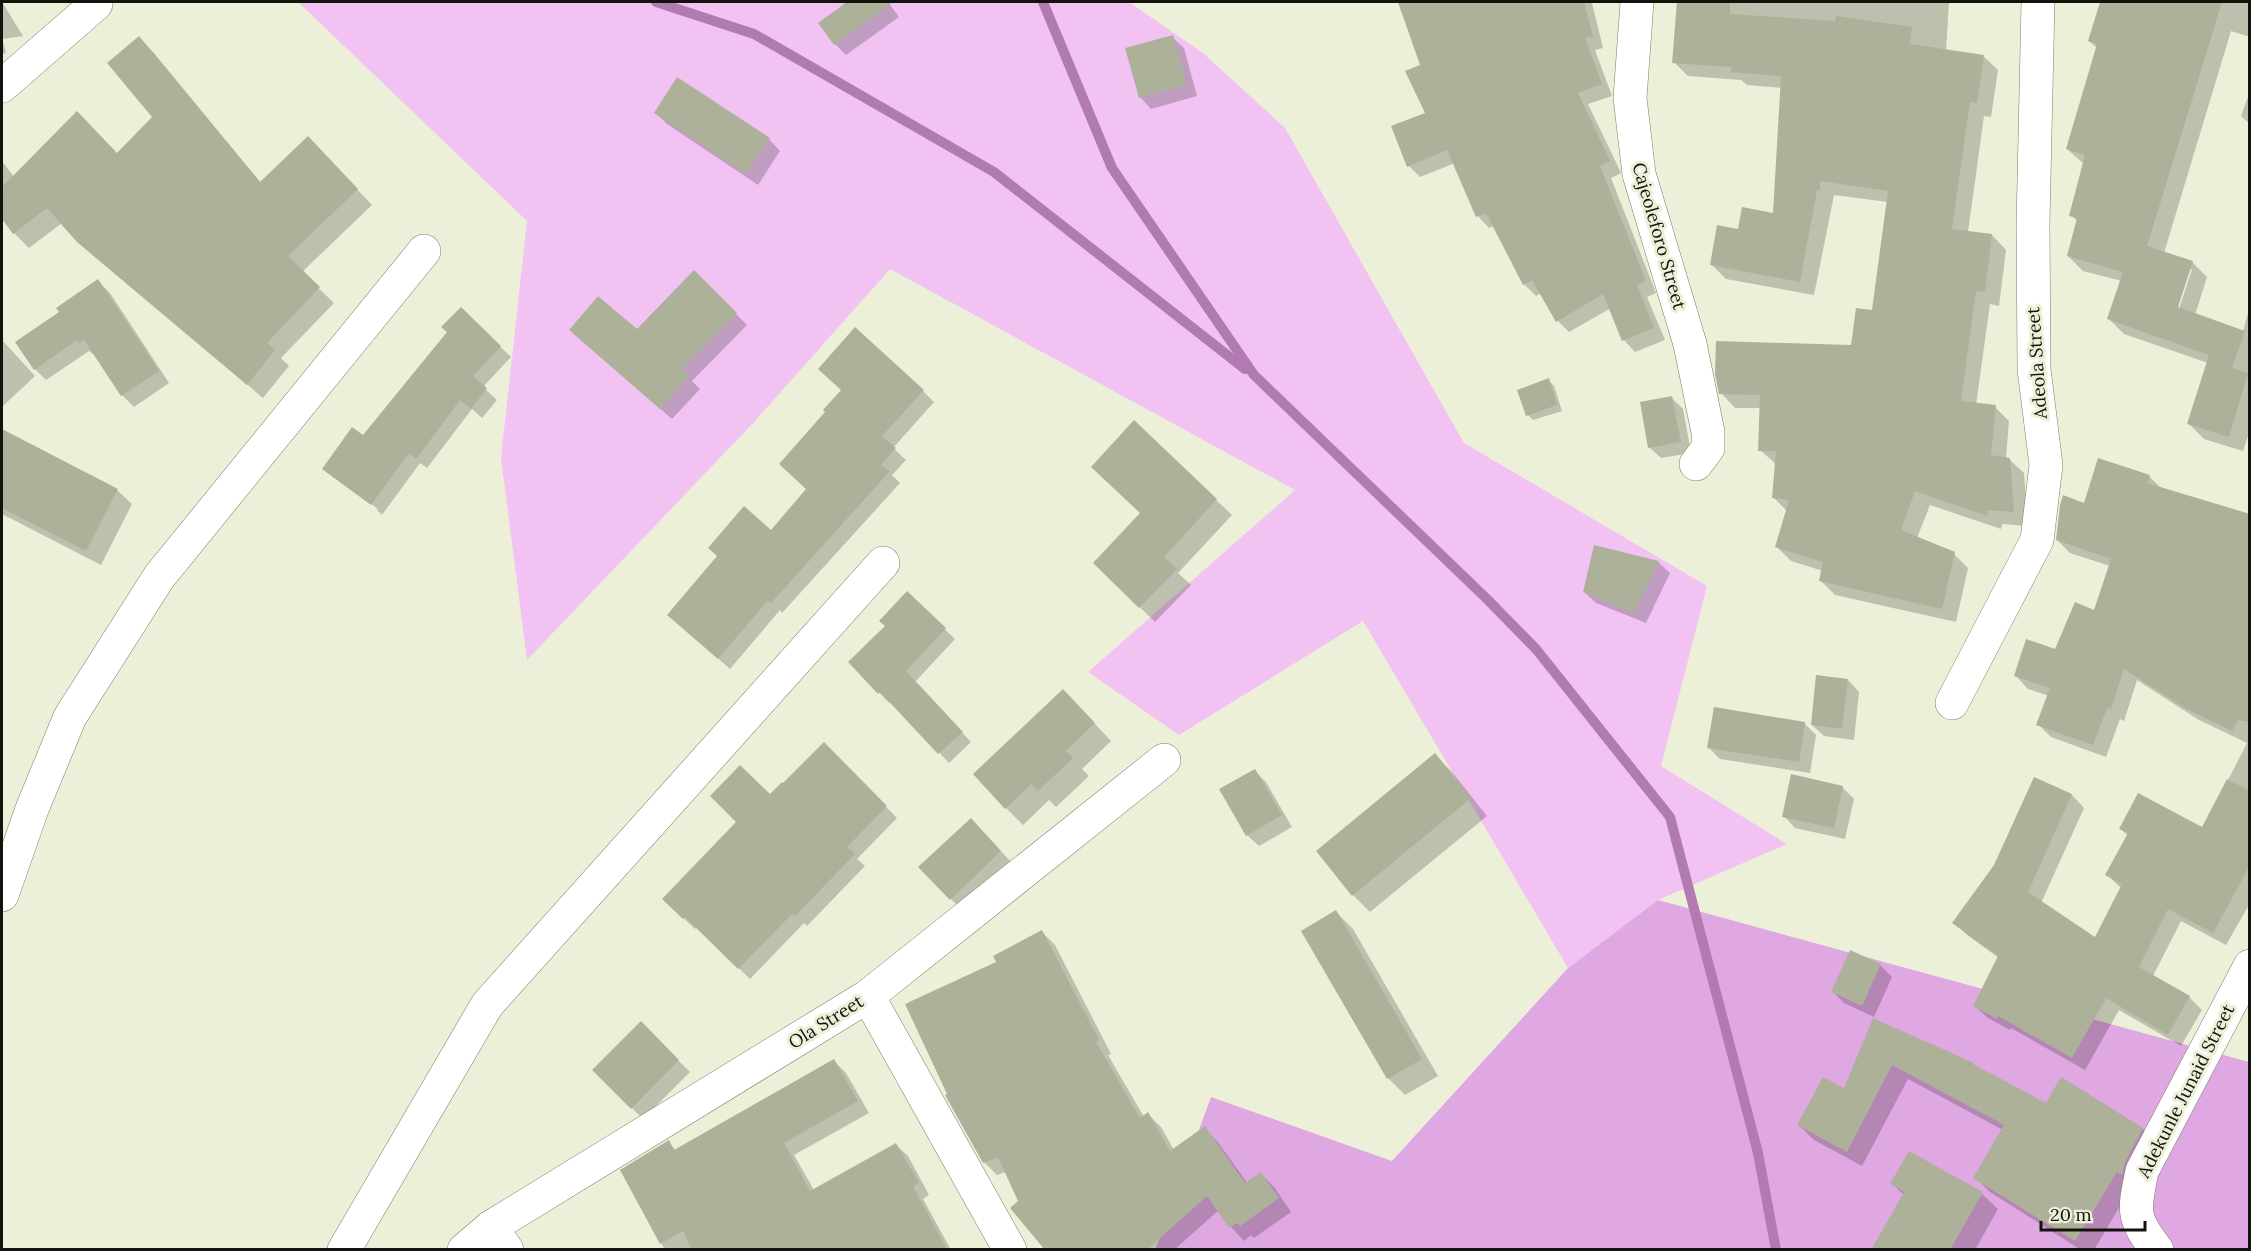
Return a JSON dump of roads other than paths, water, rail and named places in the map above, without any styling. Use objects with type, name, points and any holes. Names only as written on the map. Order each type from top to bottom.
[{"type":"street","name":"Cajeoleforo Street","points":[[1637,2],[1630,99],[1639,174],[1690,344],[1708,432],[1708,448],[1696,464]]},
{"type":"street","name":"Adeola Street","points":[[1952,703],[2037,540],[2046,465],[2034,369],[2033,224],[2038,2]]},
{"type":"street","points":[[2,86],[96,3]]},
{"type":"street","points":[[2,895],[32,809],[70,717],[159,577],[424,251]]},
{"type":"street","points":[[344,1250],[487,1005],[883,563]]},
{"type":"street","name":"Ola Street","points":[[464,1250],[499,1238],[868,996],[1164,760]]},
{"type":"street","name":"Adekunle Junaid Street","points":[[2157,1249],[2140,1226],[2135,1203],[2142,1171],[2250,966]]},
{"type":"street","points":[[868,996],[1010,1250]]},
{"type":"waterway","points":[[656,2],[754,34],[994,172],[1245,369]]},
{"type":"waterway","points":[[1043,2],[1112,168],[1254,375],[1536,649],[1670,817],[1758,1153],[1776,1250]]}]
